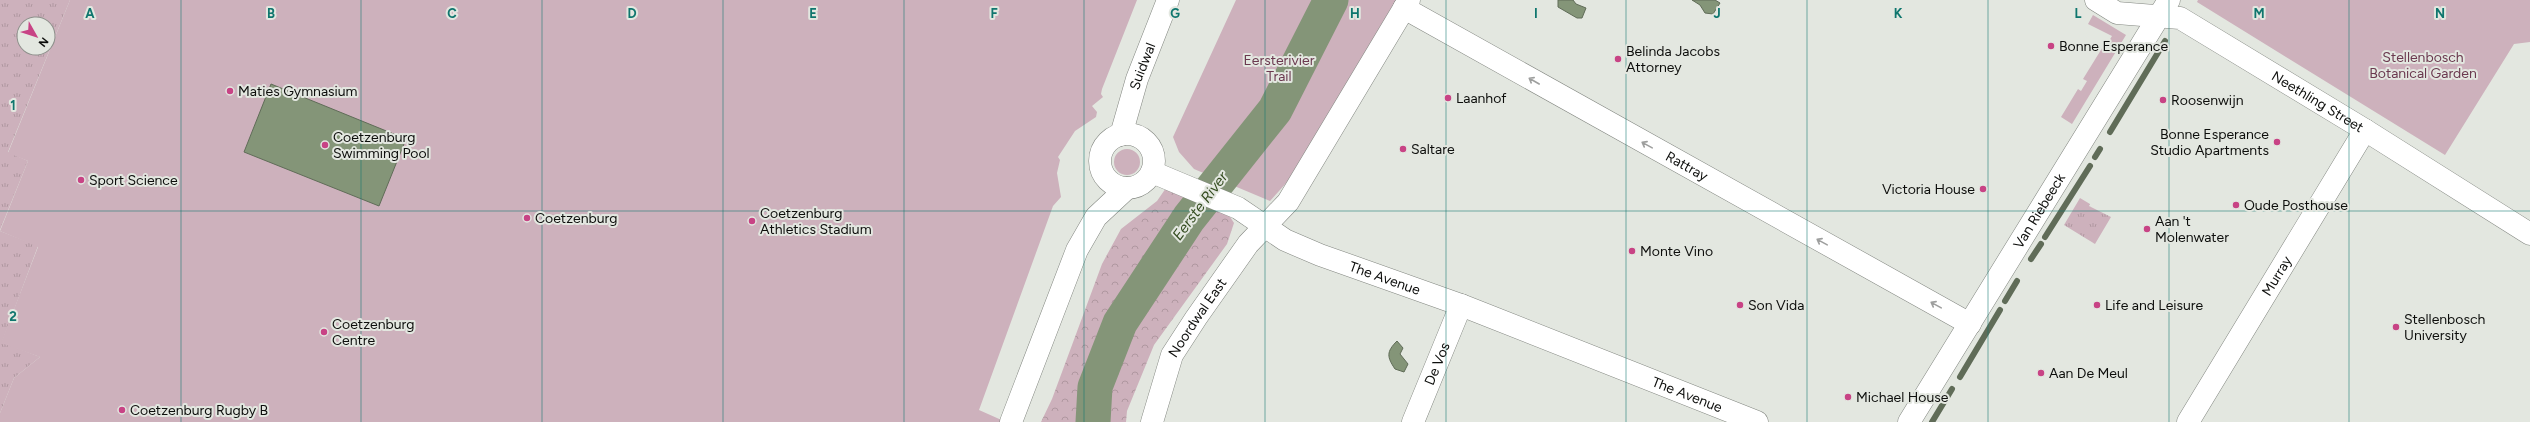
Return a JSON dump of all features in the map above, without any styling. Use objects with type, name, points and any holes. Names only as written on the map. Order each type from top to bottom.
[{"type":"street","name":"Suidwal","points":[[1121,134],[1137,79],[1168,0]]},
{"type":"street","name":"Neethling Street","points":[[2096,0],[2117,13],[2164,9],[2366,130],[2530,234]]},
{"type":"street","points":[[1266,225],[1288,202],[1406,4]]},
{"type":"street","name":"Rattray","points":[[1406,4],[1970,324]]},
{"type":"street","name":"Van Riebeeck","points":[[1909,422],[2164,9]]},
{"type":"street","name":"Murray","points":[[2188,422],[2366,130]]},
{"type":"street","points":[[1121,134],[1136,135],[1148,144],[1154,157],[1158,174],[1139,186],[1127,188],[1112,184],[1105,178],[1101,170],[1101,151],[1113,138],[1121,134]]},
{"type":"street","name":"The Avenue","points":[[1158,174],[1238,208],[1266,225],[1285,240],[1320,255],[1461,306],[1757,422]]},
{"type":"street","points":[[1011,422],[1077,250],[1096,217],[1105,178]]},
{"type":"street","points":[[1096,217],[1127,188]]},
{"type":"street","name":"Noordwal East","points":[[1152,422],[1172,355],[1225,275],[1266,225]]},
{"type":"street","name":"De Vos","points":[[1413,422],[1461,306]]},
{"type":"green space","points":[[0,0],[70,0],[56,34],[56,16],[16,16],[16,56],[47,56],[8,152],[28,161],[0,230]]},
{"type":"green space","name":"Coetzenburg","points":[[70,0],[1137,0],[1102,89],[1101,94],[1103,97],[1092,106],[1097,112],[1096,117],[1075,131],[1058,157],[1060,160],[1057,173],[1061,197],[1053,206],[979,410],[1006,422],[0,422],[0,413],[14,378],[40,357],[1,343],[38,247],[0,231],[28,161],[8,153],[47,56],[56,56],[56,35]]},
{"type":"green space","name":"Eersterivier Trail","points":[[1236,0],[1396,0],[1297,171],[1270,201],[1194,169],[1179,152],[1173,137]]},
{"type":"green space","name":"Stellenbosch Botanical Garden","points":[[2198,0],[2530,0],[2530,42],[2514,44],[2445,155],[2197,2]]},
{"type":"green space","points":[[2093,15],[2126,35],[2072,124],[2061,117],[2078,89],[2081,91],[2087,81],[2083,79],[2104,45],[2106,46],[2112,36],[2088,24]]},
{"type":"green space","points":[[1127,149],[1136,153],[1140,162],[1136,171],[1127,175],[1118,171],[1114,162],[1118,153]]},
{"type":"green space","points":[[1166,188],[1227,212],[1234,223],[1227,244],[1154,345],[1127,411],[1126,422],[1041,422],[1052,399],[1102,264],[1121,229],[1157,201]]},
{"type":"green space","points":[[2080,198],[2090,204],[2089,206],[2111,217],[2095,244],[2064,225]]},
{"type":"green space","points":[[0,231],[38,246],[2,342],[40,357],[14,378],[0,413]]},
{"type":"shaded area","points":[[1558,0],[1573,0],[1576,4],[1586,8],[1582,18],[1577,18],[1558,7]]},
{"type":"shaded area","points":[[1692,0],[1715,0],[1720,3],[1713,14],[1705,13],[1700,5]]},
{"type":"shaded area","name":"Coetzenburg Swimming Pool","points":[[271,84],[406,139],[379,206],[244,152]]},
{"type":"shaded area","points":[[1397,341],[1403,348],[1400,354],[1408,364],[1404,372],[1395,369],[1389,358],[1389,352]]},
{"type":"waterway","name":"Eerste River","points":[[1093,422],[1095,387],[1120,323],[1189,218],[1275,110],[1331,0]]},
{"type":"waterway","points":[[2110,132],[2165,41]]},
{"type":"waterway","points":[[2095,157],[2100,149]]},
{"type":"waterway","points":[[2045,237],[2090,166]]},
{"type":"waterway","points":[[2031,259],[2041,244]]},
{"type":"waterway","points":[[2005,301],[2017,281]]},
{"type":"waterway","points":[[1960,377],[2000,310]]},
{"type":"waterway","points":[[1932,422],[1952,389]]},
{"type":"place","name":"Bonne Esperance","points":[[2051,46]]},
{"type":"place","name":"Belinda Jacobs Attorney","points":[[1618,59]]},
{"type":"place","name":"Maties Gymnasium","points":[[230,91]]},
{"type":"place","name":"Laanhof","points":[[1448,98]]},
{"type":"place","name":"Roosenwijn","points":[[2163,100]]},
{"type":"place","name":"Bonne Esperance Studio Apartments","points":[[2277,142]]},
{"type":"place","name":"Coetzenburg Swimming Pool","points":[[325,145]]},
{"type":"place","name":"Saltare","points":[[1403,149]]},
{"type":"place","name":"Sport Science","points":[[81,180]]},
{"type":"place","name":"Victoria House","points":[[1983,189]]},
{"type":"place","name":"Oude Posthouse","points":[[2236,205]]},
{"type":"place","name":"Coetzenburg","points":[[527,218]]},
{"type":"place","name":"Coetzenburg Athletics Stadium","points":[[752,221]]},
{"type":"place","name":"Aan 't Molenwater","points":[[2147,229]]},
{"type":"place","name":"Monte Vino","points":[[1632,251]]},
{"type":"place","name":"Son Vida","points":[[1740,305]]},
{"type":"place","name":"Life and Leisure","points":[[2097,305]]},
{"type":"place","name":"Stellenbosch University","points":[[2396,327]]},
{"type":"place","name":"Coetzenburg Centre","points":[[324,332]]},
{"type":"place","name":"Aan De Meul","points":[[2041,373]]},
{"type":"place","name":"Michael House","points":[[1848,397]]},
{"type":"place","name":"Coetzenburg Rugby B","points":[[122,410]]}]
